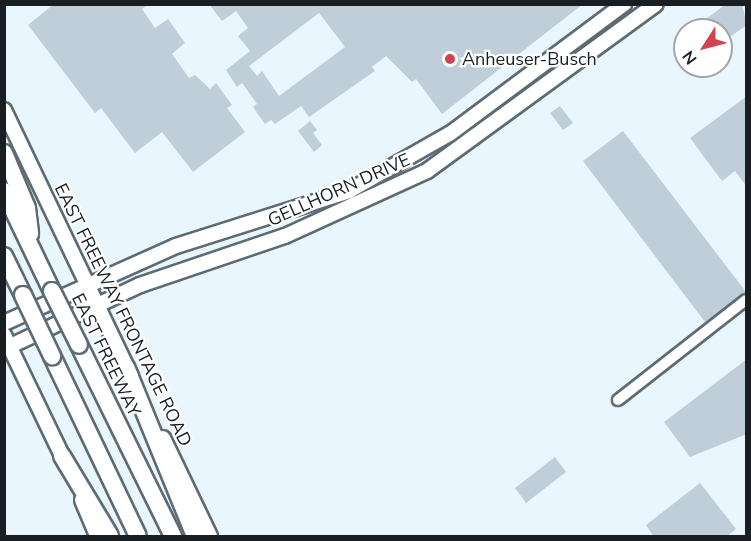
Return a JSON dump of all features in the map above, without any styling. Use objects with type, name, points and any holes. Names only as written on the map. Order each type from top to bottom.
[{"type":"highway","points":[[4,153],[27,208],[31,247]]},
{"type":"highway","name":"EAST FREEWAY","points":[[4,191],[173,537]]},
{"type":"highway","points":[[4,256],[138,537]]},
{"type":"highway","points":[[126,367],[195,537]]},
{"type":"highway","points":[[62,456],[110,537]]},
{"type":"main road","name":"GELLHORN DRIVE","points":[[6,344],[214,257],[285,236],[427,171],[547,86],[656,4]]},
{"type":"main road","name":"GELLHORN DRIVE","points":[[4,323],[176,246],[349,191],[412,159],[536,71],[622,6]]},
{"type":"main road","points":[[622,6],[632,23]]},
{"type":"main road","points":[[536,71],[547,86]]},
{"type":"main road","name":"EAST FREEWAY FRONTAGE ROAD","points":[[4,110],[96,306],[210,537]]},
{"type":"main road","points":[[210,237],[214,257]]},
{"type":"main road","points":[[6,344],[62,456],[97,537]]},
{"type":"street","points":[[618,400],[747,300]]},
{"type":"building","points":[[54,4],[148,4],[142,9],[155,28],[168,19],[185,43],[172,54],[189,78],[195,75],[210,89],[216,83],[232,105],[227,108],[245,132],[193,172],[162,132],[135,153],[101,108],[95,113],[28,25]]},
{"type":"building","points":[[209,4],[583,4],[442,114],[416,79],[412,82],[386,56],[372,67],[375,71],[309,117],[301,106],[275,124],[271,120],[265,124],[253,107],[257,104],[242,83],[237,87],[226,70],[250,51],[238,36],[248,28],[236,11],[222,21]],"holes":[[[319,13],[345,47],[279,96],[262,71],[257,76],[249,66]]]},
{"type":"building","points":[[726,4],[742,4],[747,25],[733,35],[733,18],[707,18]]},
{"type":"building","points":[[747,96],[747,187],[735,171],[722,181],[690,138]]},
{"type":"building","points":[[560,106],[573,123],[563,130],[550,113]]},
{"type":"building","points":[[310,121],[317,130],[313,133],[322,145],[314,152],[298,131]]},
{"type":"building","points":[[623,131],[746,292],[705,322],[583,161]]},
{"type":"building","points":[[747,359],[747,434],[690,457],[664,422]]},
{"type":"building","points":[[555,457],[566,472],[526,503],[515,488]]},
{"type":"building","points":[[700,483],[736,529],[726,537],[654,537],[646,525]]},
{"type":"place","name":"Anheuser-Busch","points":[[450,59]]}]
